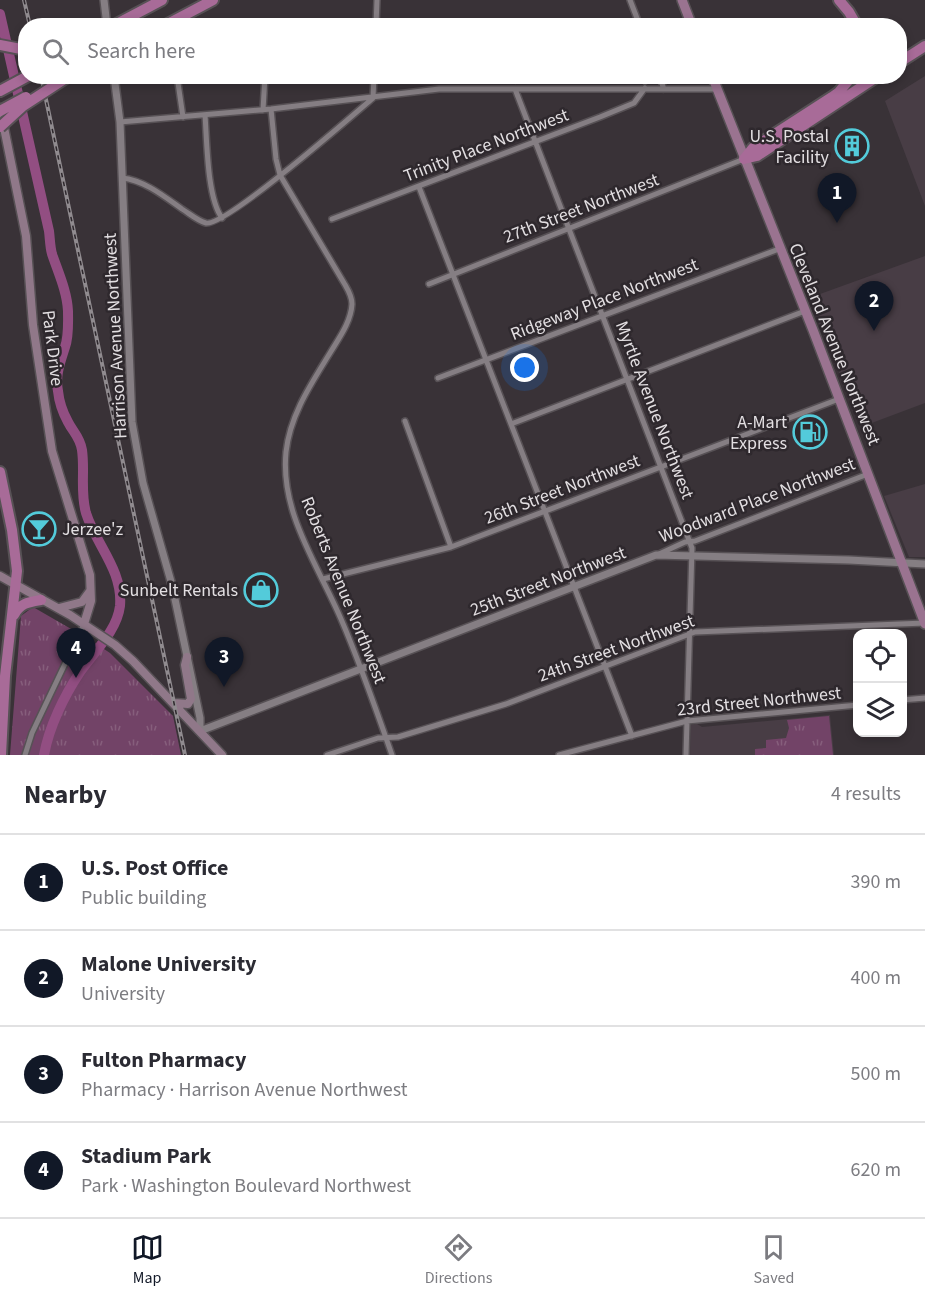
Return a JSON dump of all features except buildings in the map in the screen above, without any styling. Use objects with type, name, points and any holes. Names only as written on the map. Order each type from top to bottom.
[{"type":"highway","points":[[130,18],[162,0]]},
{"type":"highway","points":[[134,18],[174,0]]},
{"type":"highway","points":[[179,18],[213,0]]},
{"type":"highway","points":[[839,0],[852,18]]},
{"type":"highway","points":[[0,45],[18,48]]},
{"type":"highway","points":[[907,58],[925,46]]},
{"type":"highway","points":[[0,91],[18,81]]},
{"type":"highway","points":[[0,109],[52,84]]},
{"type":"highway","points":[[0,127],[22,106],[56,84]]},
{"type":"highway","points":[[744,159],[753,148],[839,92],[846,84]]},
{"type":"highway","points":[[744,159],[757,156],[866,84]]},
{"type":"highway","points":[[0,472],[16,556],[5,676],[1,755]]},
{"type":"highway","points":[[11,621],[18,607],[26,602],[41,600]]},
{"type":"main road","points":[[682,0],[689,18]]},
{"type":"main road","name":"Cleveland Avenue Northwest","points":[[715,84],[925,623]]},
{"type":"main road","name":"Park Drive","points":[[0,109],[26,236],[33,325],[52,451],[88,561],[91,588],[87,626]]},
{"type":"main road","points":[[0,576],[57,608],[115,645],[173,702],[222,755]]},
{"type":"main road","points":[[57,608],[69,607],[81,602],[91,588]]},
{"type":"main road","points":[[173,702],[184,705],[190,702],[185,665],[187,657]]},
{"type":"street","points":[[104,0],[106,18]]},
{"type":"street","points":[[376,18],[377,0]]},
{"type":"street","points":[[630,0],[637,18]]},
{"type":"street","name":"Harrison Avenue Northwest","points":[[115,84],[120,122],[132,422],[143,483],[172,585],[200,717],[200,731]]},
{"type":"street","points":[[178,84],[183,117]]},
{"type":"street","points":[[262,110],[264,84]]},
{"type":"street","points":[[122,178],[139,182],[206,223],[212,223],[280,175],[373,98],[374,84]]},
{"type":"street","points":[[662,84],[664,88]]},
{"type":"street","name":"Myrtle Avenue Northwest","points":[[515,88],[690,541],[692,555],[686,755]]},
{"type":"street","name":"Trinity Place Northwest","points":[[332,219],[633,103],[645,88]]},
{"type":"street","points":[[120,122],[262,110],[440,89],[717,88]]},
{"type":"street","name":"Roberts Avenue Northwest","points":[[271,109],[276,159],[280,175],[348,290],[352,302],[343,330],[299,407],[292,427],[286,453],[287,484],[291,506],[348,636],[392,755]]},
{"type":"street","points":[[205,115],[213,197],[222,218]]},
{"type":"street","name":"27th Street Northwest","points":[[429,284],[744,159]]},
{"type":"street","points":[[419,187],[632,736]]},
{"type":"street","name":"Ridgeway Place Northwest","points":[[438,378],[779,249]]},
{"type":"street","points":[[511,424],[805,311]]},
{"type":"street","name":"26th Street Northwest","points":[[324,579],[451,547],[839,399]]},
{"type":"street","points":[[405,421],[451,547]]},
{"type":"street","name":"Woodward Place Northwest","points":[[656,555],[868,474]]},
{"type":"street","name":"25th Street Northwest","points":[[200,731],[656,555],[925,564]]},
{"type":"street","name":"24th Street Northwest","points":[[327,755],[372,740],[398,737],[506,704],[699,631],[925,623]]},
{"type":"street","points":[[25,755],[28,741],[87,626]]},
{"type":"street","points":[[907,700],[925,698]]},
{"type":"street","name":"23rd Street Northwest","points":[[559,755],[687,721],[853,705]]},
{"type":"shaded area","points":[[925,76],[925,206],[885,101]]},
{"type":"shaded area","points":[[925,256],[925,403],[861,427],[809,298]]},
{"type":"shaded area","points":[[925,484],[925,557],[909,557],[884,496]]},
{"type":"shaded area","points":[[830,715],[834,755],[690,755],[691,725],[697,724],[702,727]]},
{"type":"green space","points":[[33,607],[110,653],[173,716],[181,755],[10,755],[21,616]]},
{"type":"green space","points":[[829,716],[833,755],[755,755],[755,749],[766,748],[766,740],[786,738],[789,728],[787,720]]},
{"type":"waterway","points":[[0,14],[49,231],[51,251],[67,304],[67,338],[57,380],[59,399],[66,418],[81,445],[83,497],[86,513],[113,569],[120,593],[120,606],[114,624],[68,691],[53,723],[44,755]]},
{"type":"railway","points":[[24,0],[28,18]]},
{"type":"railway","points":[[43,84],[185,755]]},
{"type":"place","name":"U.S. Postal Facility","points":[[852,146]]},
{"type":"place","name":"U.S. Post Office","points":[[837,223]]},
{"type":"place","name":"Malone University","points":[[874,331]]},
{"type":"place","name":"A-Mart Express","points":[[810,432]]},
{"type":"place","name":"Jerzee'z","points":[[39,529]]},
{"type":"place","name":"Sunbelt Rentals","points":[[261,590]]},
{"type":"place","name":"Stadium Park","points":[[76,678]]},
{"type":"place","name":"Fulton Pharmacy","points":[[224,687]]}]
